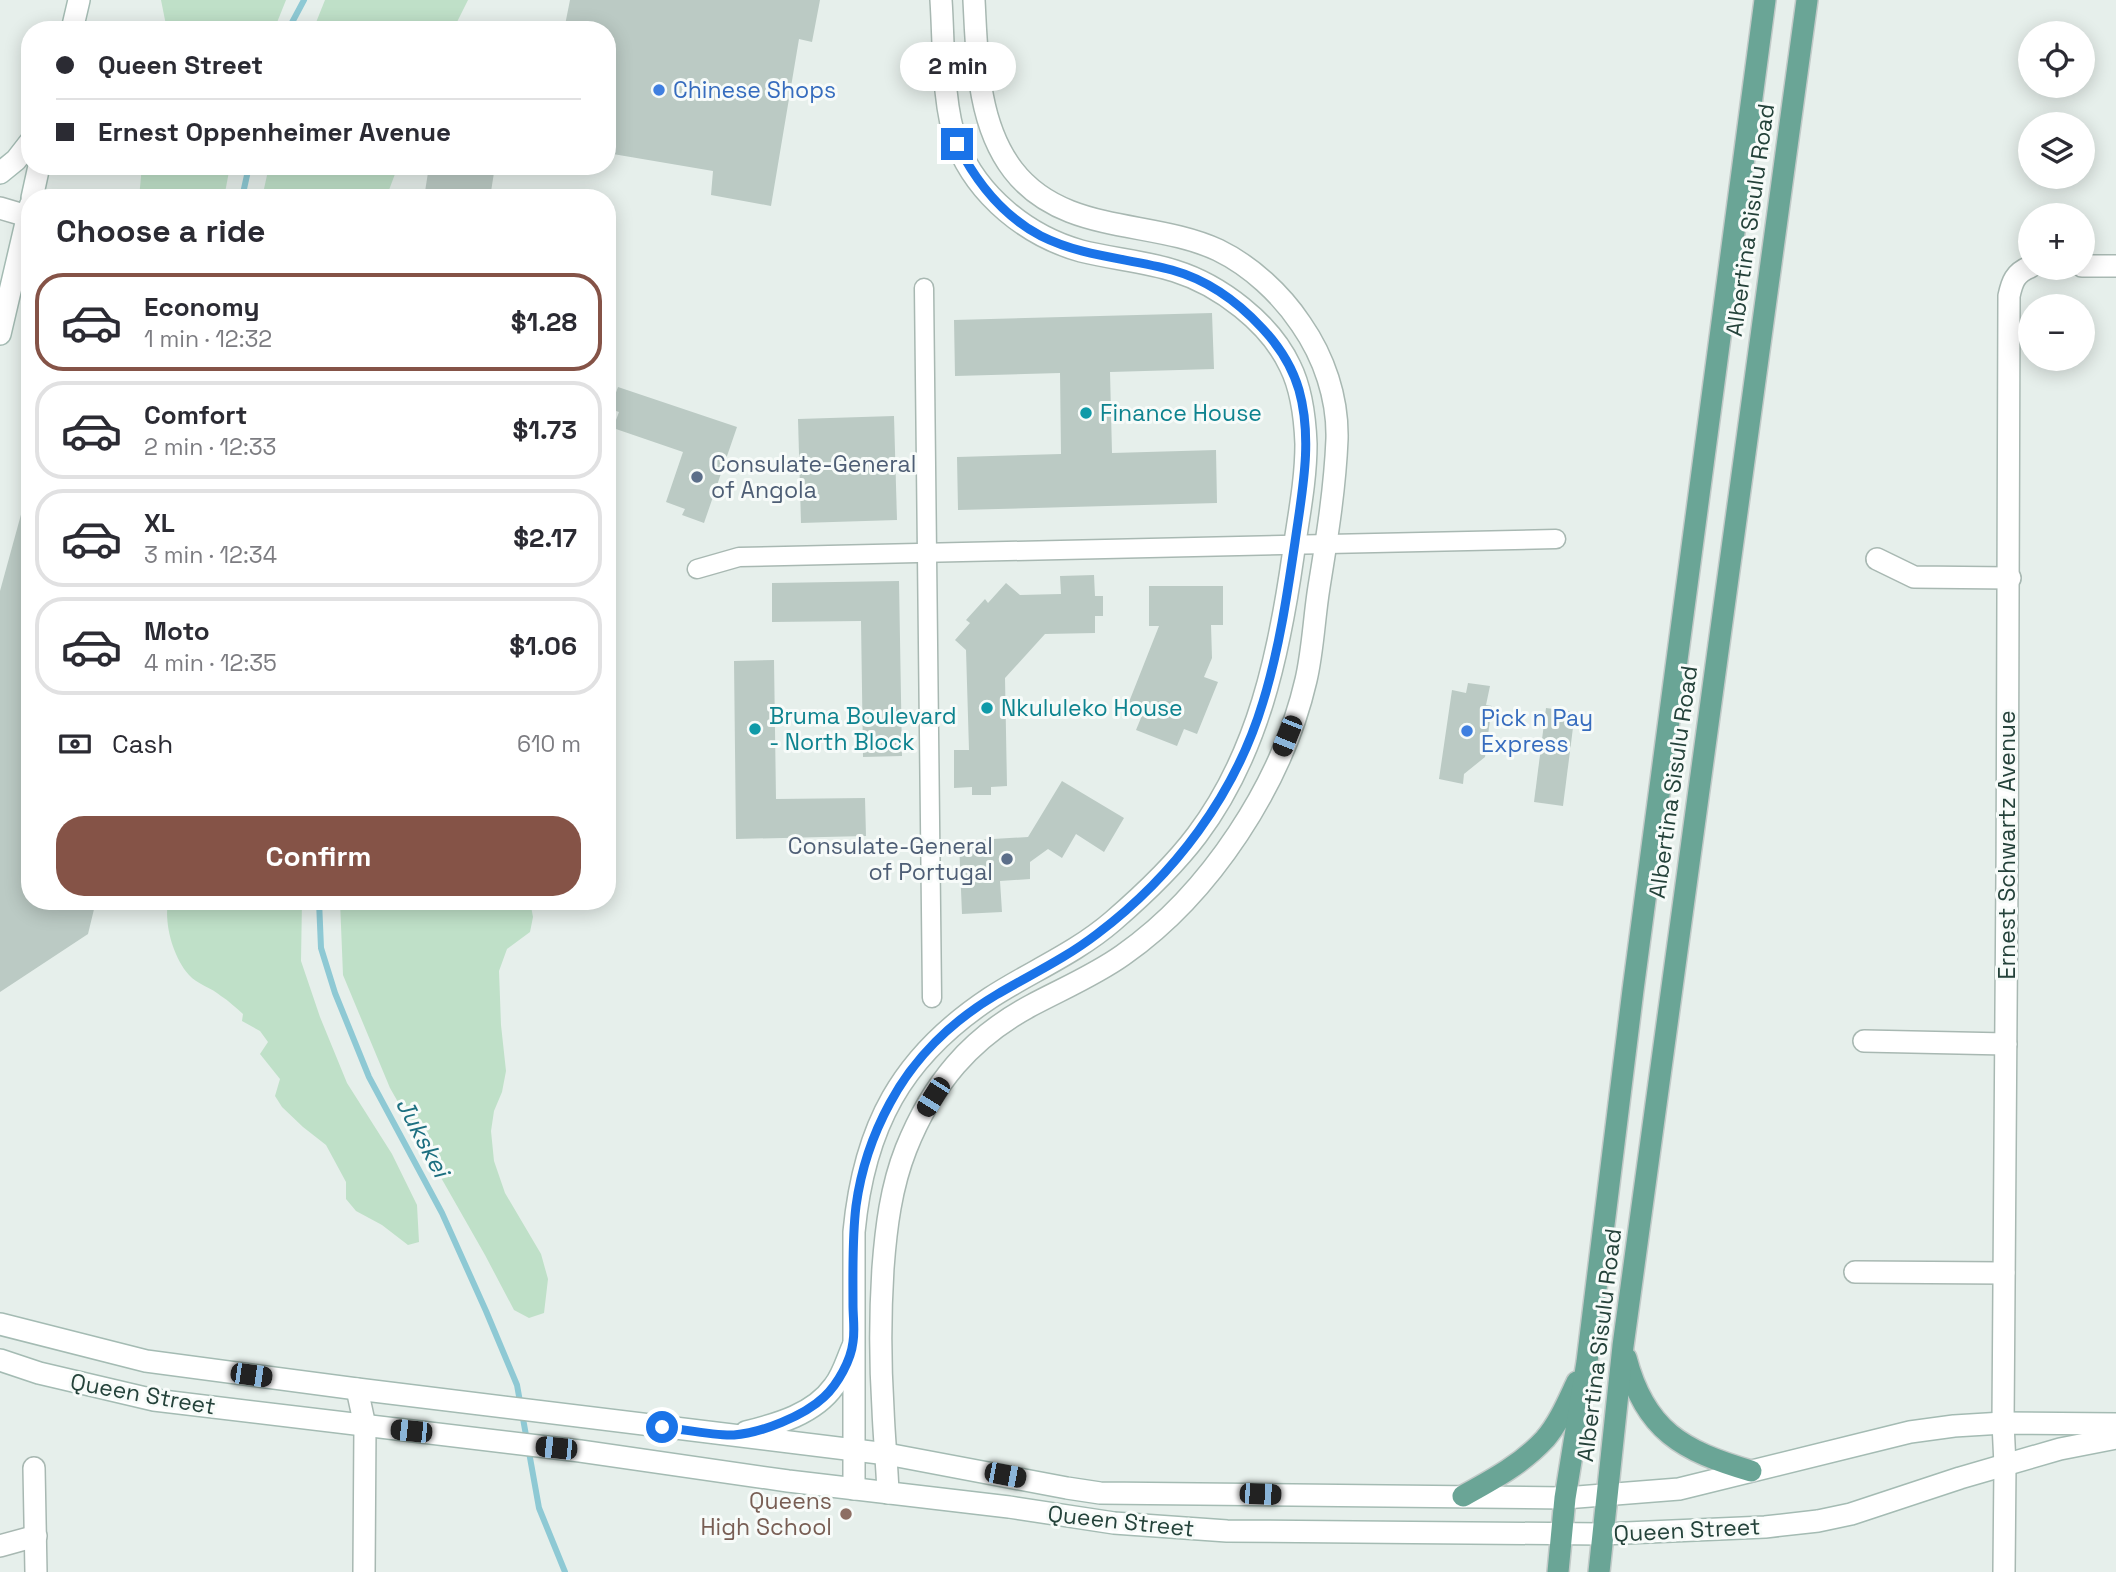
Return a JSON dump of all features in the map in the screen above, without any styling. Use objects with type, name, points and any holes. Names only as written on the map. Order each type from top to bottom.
[{"type":"main road","name":"Albertina Sisulu Road","points":[[1558,1572],[1561,1533],[1587,1362],[1635,976],[1765,0]]},
{"type":"main road","name":"Albertina Sisulu Road","points":[[1599,1572],[1623,1346],[1807,0]]},
{"type":"main road","points":[[1623,1346],[1632,1381],[1658,1425],[1691,1449],[1751,1471]]},
{"type":"main road","points":[[1463,1496],[1514,1466],[1545,1439],[1560,1418],[1587,1362]]},
{"type":"street","points":[[74,21],[79,0]]},
{"type":"street","points":[[854,1489],[853,1249],[857,1203],[875,1132],[906,1075],[932,1045],[992,997],[1094,937],[1152,886],[1193,840],[1223,795],[1255,726],[1274,663],[1306,468],[1305,430],[1299,390],[1284,355],[1251,316],[1227,295],[1172,270],[1077,250],[1045,238],[1010,215],[968,166],[952,126],[942,0]]},
{"type":"street","points":[[888,1493],[880,1346],[886,1230],[905,1152],[924,1110],[954,1064],[976,1042],[994,1027],[1119,958],[1144,939],[1201,884],[1250,815],[1272,774],[1295,718],[1306,679],[1326,545],[1337,432],[1333,400],[1324,365],[1308,335],[1276,294],[1244,265],[1186,239],[1081,217],[1041,197],[1016,175],[1003,156],[986,115],[978,61],[974,0]]},
{"type":"street","points":[[0,173],[21,154]]},
{"type":"street","points":[[0,208],[21,207]]},
{"type":"street","points":[[1,317],[21,241]]},
{"type":"street","points":[[2095,266],[2116,266]]},
{"type":"street","name":"Ernest Schwartz Avenue","points":[[2004,1572],[2010,578],[2009,296],[2013,281],[2018,276]]},
{"type":"street","points":[[924,288],[932,998]]},
{"type":"street","points":[[697,569],[739,557],[1556,539]]},
{"type":"street","points":[[1877,559],[1914,576],[2010,578]]},
{"type":"street","points":[[1287,596],[1317,600]]},
{"type":"street","points":[[1864,1041],[2006,1044]]},
{"type":"street","points":[[1855,1272],[2004,1273]]},
{"type":"street","name":"Queen Street","points":[[0,1324],[145,1361],[853,1449],[1100,1493],[1391,1497],[1608,1496],[1679,1489],[1910,1432],[2003,1423],[2116,1423]]},
{"type":"street","points":[[734,1435],[787,1420],[817,1403],[834,1386],[853,1346]]},
{"type":"street","name":"Queen Street","points":[[0,1360],[39,1373],[154,1400],[580,1451],[854,1489],[1009,1507],[1114,1524],[1180,1529],[1603,1534],[1765,1527],[1851,1514],[2060,1449],[2116,1438]]},
{"type":"street","points":[[356,1389],[365,1426],[364,1572]]},
{"type":"street","points":[[34,1468],[36,1572]]},
{"type":"street","points":[[0,1546],[36,1535]]},
{"type":"green space","points":[[161,0],[286,0],[278,21],[165,21]]},
{"type":"green space","points":[[325,0],[468,0],[458,21],[317,21]]},
{"type":"green space","points":[[141,175],[228,175],[226,189],[140,189]]},
{"type":"green space","points":[[267,175],[395,175],[389,189],[264,189]]},
{"type":"green space","points":[[167,910],[302,910],[301,961],[320,1017],[347,1083],[392,1154],[417,1205],[419,1242],[408,1245],[382,1225],[356,1211],[346,1199],[346,1182],[326,1145],[282,1107],[275,1096],[280,1079],[260,1054],[268,1042],[260,1031],[242,1021],[243,1014],[235,1007],[192,978],[183,968],[174,950]]},
{"type":"green space","points":[[340,910],[532,910],[530,932],[507,949],[499,971],[506,1071],[491,1131],[494,1161],[505,1193],[541,1254],[548,1279],[544,1313],[529,1318],[514,1310],[390,1088],[343,975]]},
{"type":"building","points":[[570,0],[820,0],[812,42],[799,39],[771,206],[711,195],[713,171],[616,155],[616,21],[566,21]]},
{"type":"building","points":[[428,175],[494,175],[491,189],[425,189]]},
{"type":"building","name":"Finance House","points":[[1212,313],[1214,369],[1110,372],[1112,453],[1216,450],[1217,503],[958,510],[957,457],[1061,454],[1060,373],[955,376],[954,320]]},
{"type":"building","name":"Consulate-General of Angola","points":[[618,387],[737,427],[704,523],[682,515],[685,509],[666,502],[683,452],[616,429],[619,412],[616,411]]},
{"type":"building","points":[[894,416],[897,520],[801,523],[798,419]]},
{"type":"building","points":[[21,515],[21,910],[94,910],[88,934],[0,992],[0,591]]},
{"type":"building","name":"Nkululeko House","points":[[1094,575],[1095,596],[1103,596],[1103,616],[1095,616],[1095,633],[1045,634],[1005,678],[1007,786],[991,787],[991,795],[972,795],[972,787],[954,788],[954,750],[969,750],[966,650],[955,640],[970,623],[966,620],[985,599],[988,603],[1006,583],[1020,595],[1061,594],[1060,576]]},
{"type":"building","points":[[899,581],[902,756],[863,757],[861,621],[772,622],[772,583]]},
{"type":"building","points":[[1149,586],[1223,586],[1223,625],[1211,625],[1212,658],[1204,677],[1218,682],[1197,734],[1184,729],[1177,746],[1136,730],[1143,713],[1127,707],[1159,626],[1149,626]]},
{"type":"building","name":"Bruma Boulevard - North Block","points":[[774,660],[776,799],[865,798],[866,836],[736,839],[734,661]]},
{"type":"building","name":"Pick n Pay Express","points":[[1468,683],[1490,686],[1486,705],[1492,706],[1485,757],[1464,774],[1463,784],[1439,779],[1452,690],[1466,693]]},
{"type":"building","points":[[1546,708],[1575,712],[1563,806],[1534,802]]},
{"type":"building","points":[[1062,781],[1124,818],[1104,852],[1076,834],[1062,858],[1048,849],[1030,862],[1030,879],[1000,881],[1002,912],[962,914],[959,841],[1028,837]]},
{"type":"waterway","name":"Jukskei","points":[[293,21],[304,0]]},
{"type":"waterway","name":"Jukskei","points":[[244,189],[247,175]]},
{"type":"waterway","name":"Jukskei","points":[[319,910],[321,948],[335,993],[369,1077],[442,1213],[517,1385],[539,1508],[565,1572]]},
{"type":"place","name":"Chinese Shops","points":[[659,90]]},
{"type":"place","name":"Finance House","points":[[1086,413]]},
{"type":"place","name":"Consulate-General of Angola","points":[[697,477]]},
{"type":"place","name":"Nkululeko House","points":[[987,708]]},
{"type":"place","name":"Bruma Boulevard - North Block","points":[[755,729]]},
{"type":"place","name":"Pick n Pay Express","points":[[1467,731]]},
{"type":"place","name":"Consulate-General of Portugal","points":[[1007,859]]},
{"type":"place","name":"Queens High School","points":[[846,1514]]},
{"type":"route","points":[[662,1427],[734,1435],[769,1427],[800,1414],[817,1403],[834,1386],[853,1346],[854,1232],[864,1166],[875,1132],[906,1075],[932,1045],[970,1013],[992,997],[1094,937],[1152,886],[1188,847],[1223,795],[1245,751],[1263,704],[1274,663],[1306,468],[1306,444],[1299,390],[1284,355],[1251,316],[1227,295],[1207,284],[1172,270],[1077,250],[1030,229],[1010,215],[993,198],[968,166],[957,144]]}]
